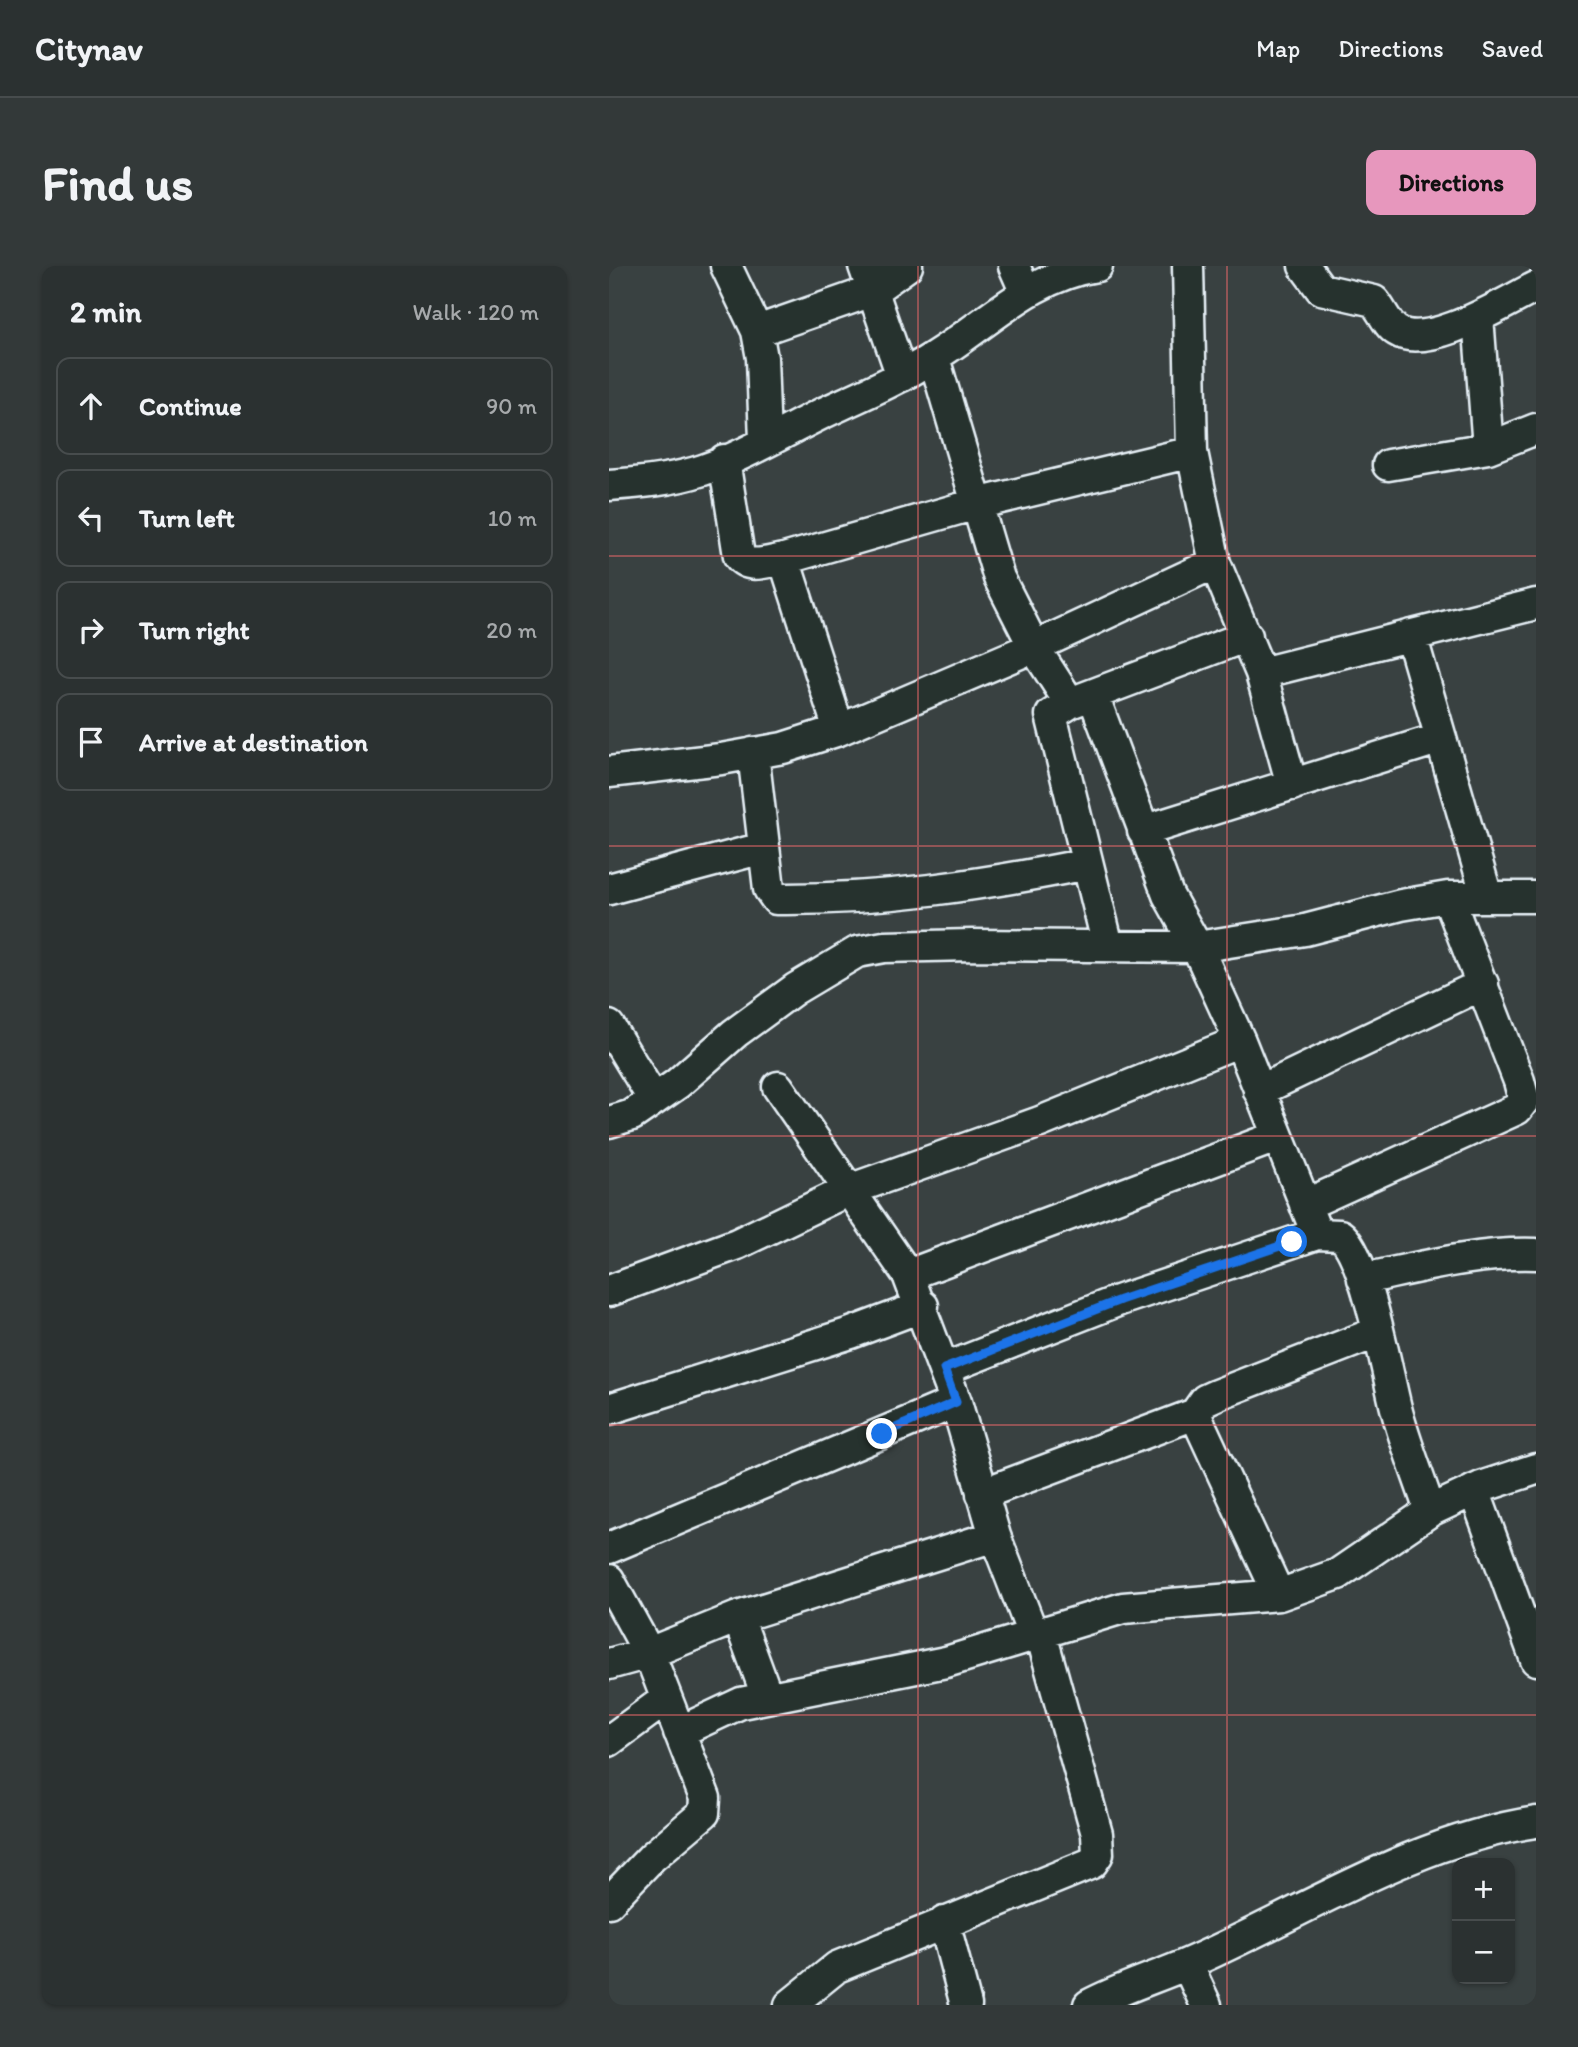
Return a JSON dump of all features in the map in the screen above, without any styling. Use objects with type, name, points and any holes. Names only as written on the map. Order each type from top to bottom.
[{"type":"street","points":[[726,266],[757,331],[762,358],[765,441]]},
{"type":"street","points":[[757,331],[868,278],[907,266]]},
{"type":"street","points":[[609,485],[666,479],[725,460],[902,376],[934,358],[1020,279],[1060,275],[1097,266]]},
{"type":"street","points":[[1188,266],[1192,452],[1215,564],[1261,673],[1292,785]]},
{"type":"street","points":[[1304,266],[1321,289],[1374,301],[1396,331],[1406,335],[1434,333],[1478,317],[1536,286]]},
{"type":"street","points":[[868,278],[902,376]]},
{"type":"street","points":[[1478,317],[1488,448]]},
{"type":"street","points":[[934,358],[999,578],[1034,647],[1082,699],[1143,831],[1168,895],[1197,947],[1240,1041],[1276,1137],[1317,1234]]},
{"type":"street","points":[[1388,465],[1488,448],[1536,429]]},
{"type":"street","points":[[725,460],[739,555],[743,561],[753,564],[784,559],[976,504],[1192,452]]},
{"type":"street","points":[[784,559],[839,730]]},
{"type":"street","points":[[609,772],[783,748],[839,730],[1034,647],[1215,564]]},
{"type":"street","points":[[1261,673],[1536,604]]},
{"type":"street","points":[[1411,635],[1487,897]]},
{"type":"street","points":[[1108,946],[1051,715],[1055,709],[1247,636]]},
{"type":"street","points":[[1143,831],[1441,738]]},
{"type":"street","points":[[753,753],[769,889],[776,899],[901,895],[982,884],[1087,864]]},
{"type":"street","points":[[609,889],[763,848]]},
{"type":"street","points":[[609,1122],[632,1115],[654,1100],[795,989],[857,952],[897,946],[1197,947],[1305,930],[1401,905],[1448,897],[1536,897]]},
{"type":"street","points":[[1305,1205],[1517,1109],[1524,1100],[1483,984],[1448,897]]},
{"type":"street","points":[[1259,1091],[1483,984]]},
{"type":"street","points":[[609,1026],[654,1100]]},
{"type":"street","points":[[609,1291],[737,1244],[849,1190],[1041,1122],[1240,1041]]},
{"type":"street","points":[[778,1087],[908,1275],[923,1306],[956,1402],[995,1536],[1038,1635],[1097,1834],[1098,1854],[1092,1863],[837,1967],[790,2005]]},
{"type":"street","points":[[908,1275],[1276,1137]]},
{"type":"street","points":[[944,1369],[1120,1300],[1317,1234],[1340,1235],[1345,1238],[1363,1279],[1397,1410],[1430,1511]]},
{"type":"street","points":[[1363,1279],[1462,1258],[1507,1253],[1536,1254]]},
{"type":"street","points":[[609,1409],[851,1333],[923,1306]]},
{"type":"street","points":[[982,1494],[1195,1414],[1205,1400],[1216,1395],[1378,1332]]},
{"type":"street","points":[[609,1548],[956,1402]]},
{"type":"street","points":[[1195,1414],[1279,1595]]},
{"type":"street","points":[[679,1732],[740,1703],[767,1696],[865,1681],[946,1662],[1123,1608],[1279,1595],[1338,1574],[1430,1511],[1474,1490],[1536,1469]]},
{"type":"street","points":[[1474,1490],[1536,1660]]},
{"type":"street","points":[[609,1664],[649,1653],[738,1617],[995,1536]]},
{"type":"street","points":[[609,1580],[649,1653],[705,1798],[704,1813],[652,1857],[609,1902]]},
{"type":"street","points":[[738,1617],[767,1696]]},
{"type":"street","points":[[609,1741],[666,1699]]},
{"type":"street","points":[[1099,2003],[1187,1964],[1352,1883],[1459,1839],[1499,1828],[1536,1822]]},
{"type":"street","points":[[944,1922],[965,2005]]},
{"type":"street","points":[[1187,1964],[1206,2005]]},
{"type":"route","points":[[882,1434],[956,1402],[944,1369],[1120,1300],[1292,1242]]}]
